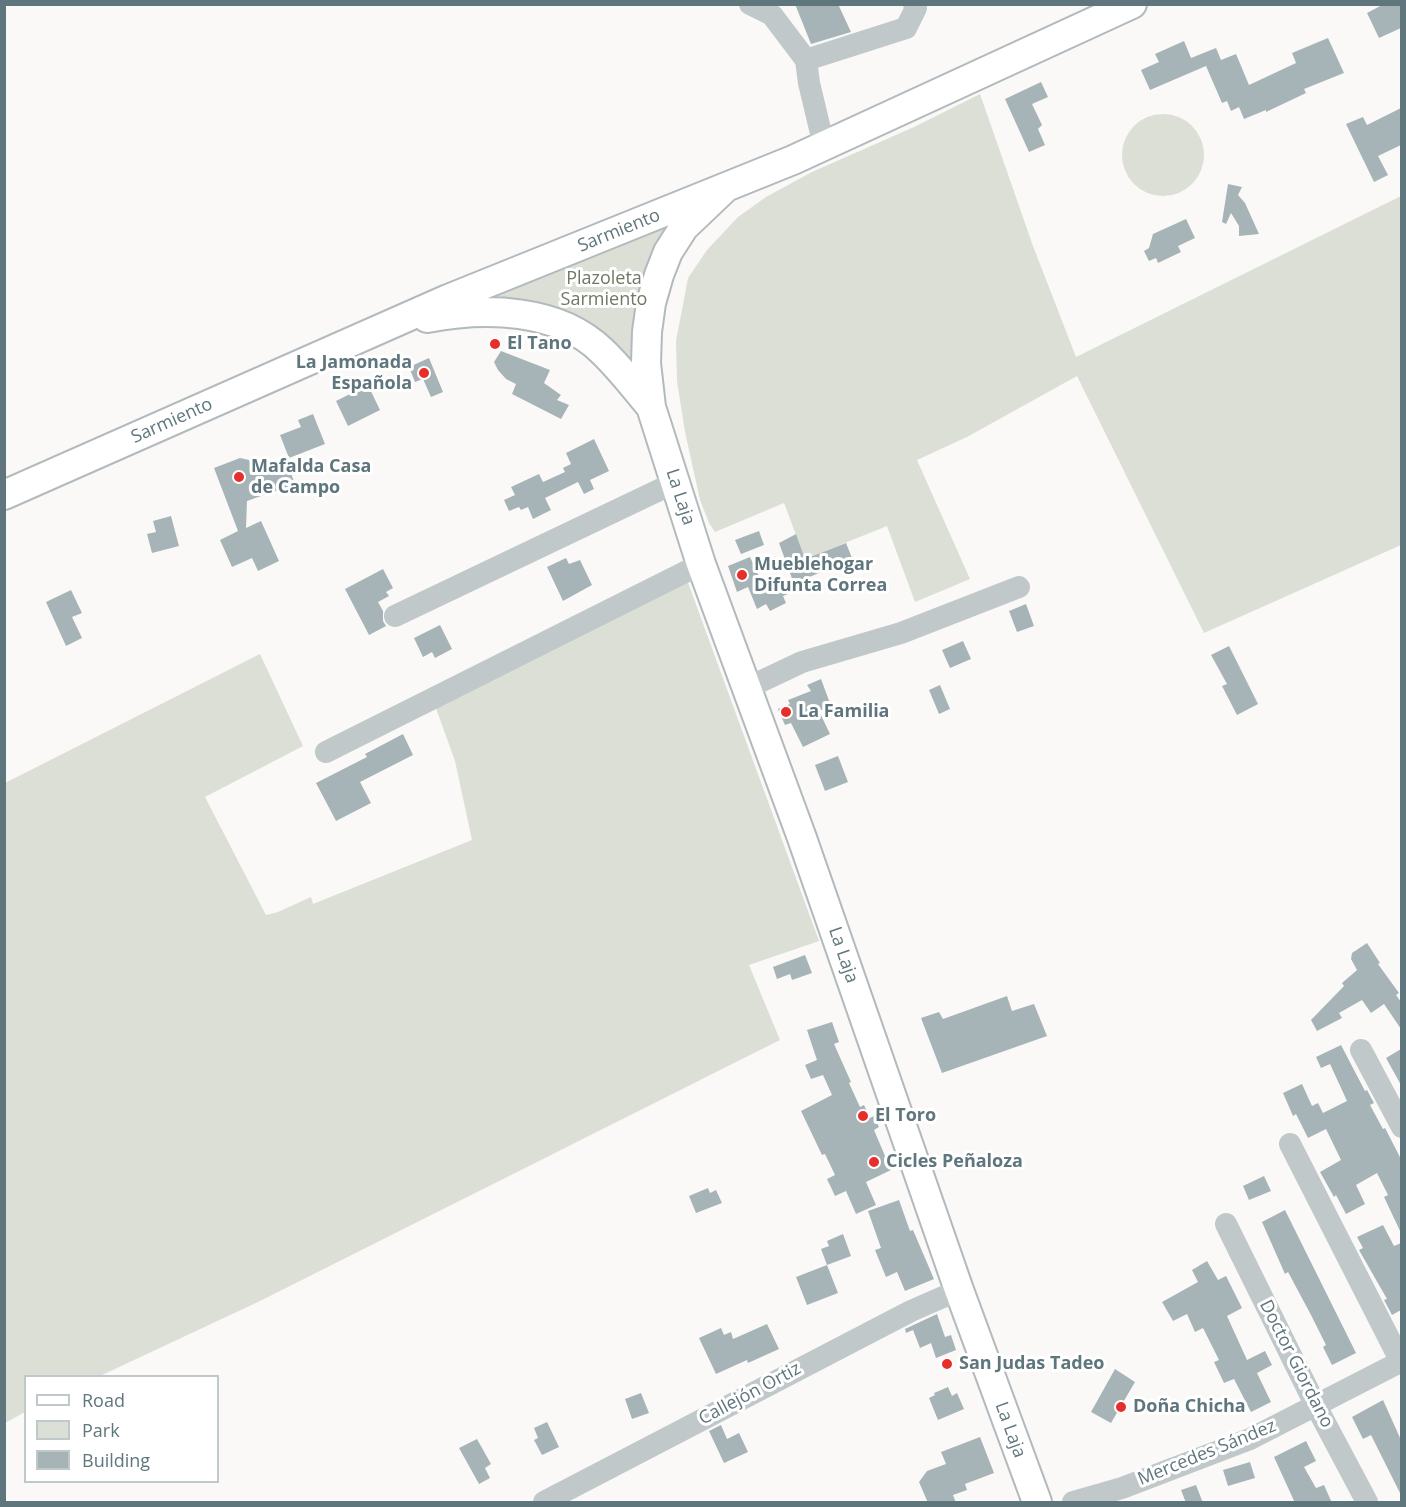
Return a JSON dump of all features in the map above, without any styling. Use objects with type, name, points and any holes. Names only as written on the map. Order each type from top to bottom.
[{"type":"main road","name":"Sarmiento","points":[[4,495],[448,299],[724,189],[824,146],[1132,4]]},
{"type":"main road","name":"La Laja","points":[[724,189],[684,227],[668,252],[659,275],[651,303],[647,332],[646,363],[651,407],[701,564],[859,997],[959,1290],[1037,1503]]},
{"type":"main road","name":"La Laja","points":[[395,323],[447,314],[496,313],[555,321],[581,334],[602,350],[651,407]]},
{"type":"street","points":[[750,4],[772,15],[806,60],[824,146]]},
{"type":"street","points":[[806,60],[906,28],[916,8],[914,4]]},
{"type":"street","points":[[395,616],[676,482]]},
{"type":"street","points":[[326,752],[701,564]]},
{"type":"street","points":[[747,688],[802,662],[901,633],[1020,587]]},
{"type":"street","points":[[1361,1050],[1401,1127]]},
{"type":"street","points":[[1290,1144],[1401,1362]]},
{"type":"street","name":"Doctor Giordano","points":[[1226,1224],[1367,1503]]},
{"type":"street","name":"Callejón Ortiz","points":[[544,1503],[911,1311],[959,1290]]},
{"type":"street","name":"Mercedes Sández","points":[[1073,1503],[1122,1488],[1250,1439],[1401,1362]]},
{"type":"green space","points":[[980,94],[1033,246],[1076,357],[1401,196],[1401,545],[1204,633],[1077,376],[967,437],[917,460],[970,579],[915,602],[887,526],[805,559],[784,503],[715,532],[700,500],[685,432],[677,381],[676,341],[688,278],[707,250],[738,217],[766,197],[812,172],[914,127]]},
{"type":"green space","points":[[1155,114],[1171,114],[1186,121],[1197,132],[1204,147],[1201,171],[1192,184],[1171,196],[1155,196],[1140,189],[1129,178],[1122,163],[1122,147],[1129,132],[1140,121]]},
{"type":"green space","name":"Plazoleta Sarmiento","points":[[688,208],[640,380],[601,337],[467,306]]},
{"type":"green space","points":[[682,566],[819,941],[749,965],[780,1040],[260,1301],[102,1375],[24,1375],[24,1413],[5,1423],[5,783],[260,654],[303,746],[205,797],[266,915],[311,897],[313,904],[472,840],[455,761],[429,689]]},
{"type":"building","points":[[795,4],[838,4],[851,32],[811,44]]},
{"type":"building","points":[[1384,4],[1401,4],[1401,28],[1379,38],[1367,13]]},
{"type":"building","points":[[1328,38],[1344,73],[1304,89],[1306,93],[1266,112],[1266,110],[1244,119],[1239,107],[1231,111],[1227,101],[1222,103],[1206,66],[1150,90],[1141,70],[1159,62],[1155,54],[1184,41],[1191,58],[1216,48],[1221,60],[1236,54],[1249,85],[1296,63],[1292,53]]},
{"type":"building","points":[[1041,82],[1048,97],[1032,104],[1042,125],[1038,129],[1045,145],[1029,152],[1005,99]]},
{"type":"building","points":[[1401,108],[1401,145],[1378,156],[1388,175],[1374,182],[1346,124],[1363,117],[1367,125]]},
{"type":"building","points":[[1228,184],[1242,187],[1238,195],[1245,203],[1259,234],[1239,236],[1239,226],[1231,213],[1226,224],[1222,222]]},
{"type":"building","points":[[1186,219],[1195,238],[1178,246],[1181,252],[1158,263],[1156,258],[1149,261],[1144,251],[1149,248],[1153,234]]},
{"type":"building","points":[[501,351],[550,370],[544,383],[561,395],[557,400],[569,405],[561,419],[512,394],[516,384],[506,379],[494,362]]},
{"type":"building","points":[[429,358],[443,392],[431,397],[423,379],[415,382],[409,367]]},
{"type":"building","points":[[368,385],[380,410],[348,426],[336,401]]},
{"type":"building","points":[[313,414],[325,444],[289,458],[280,435],[301,427],[298,420]]},
{"type":"building","points":[[594,439],[609,471],[590,480],[594,489],[584,494],[578,482],[545,498],[551,510],[533,519],[528,507],[521,510],[519,507],[509,511],[504,500],[515,495],[511,487],[539,474],[543,482],[565,472],[563,468],[571,464],[566,453]]},
{"type":"building","points":[[240,458],[249,460],[256,475],[287,463],[295,484],[247,501],[246,528],[261,521],[279,561],[258,571],[252,558],[232,567],[220,540],[238,531],[214,468]]},
{"type":"building","points":[[171,516],[179,546],[152,553],[147,534],[156,532],[153,521]]},
{"type":"building","points":[[759,531],[764,545],[741,554],[735,540]]},
{"type":"building","points":[[796,534],[805,559],[846,543],[852,558],[794,584],[779,543]]},
{"type":"building","points":[[750,557],[761,581],[766,578],[770,587],[784,583],[788,594],[783,596],[786,603],[770,611],[766,604],[757,609],[748,587],[737,592],[728,566]]},
{"type":"building","points":[[566,558],[569,564],[580,560],[592,585],[563,601],[547,567]]},
{"type":"building","points":[[383,569],[393,588],[386,592],[389,596],[378,602],[383,611],[383,621],[386,626],[369,635],[345,589]]},
{"type":"building","points":[[71,590],[82,613],[72,617],[82,638],[66,646],[46,602]]},
{"type":"building","points":[[1026,604],[1034,626],[1017,632],[1009,611]]},
{"type":"building","points":[[440,625],[452,649],[435,658],[432,652],[423,657],[414,638]]},
{"type":"building","points":[[963,641],[971,659],[950,668],[942,650]]},
{"type":"building","points":[[1229,646],[1258,704],[1237,715],[1222,686],[1227,684],[1211,655]]},
{"type":"building","points":[[821,679],[831,706],[819,711],[830,734],[803,747],[791,723],[785,725],[778,709],[790,704],[788,700],[811,691],[807,685]]},
{"type":"building","points":[[940,685],[950,709],[939,714],[929,690]]},
{"type":"building","points":[[403,734],[413,755],[360,782],[371,803],[336,821],[316,783],[367,757],[365,754]]},
{"type":"building","points":[[838,756],[848,782],[825,791],[815,765]]},
{"type":"building","points":[[1367,943],[1380,963],[1378,964],[1399,993],[1396,995],[1401,1002],[1401,1029],[1384,1004],[1371,1013],[1362,1000],[1339,1013],[1342,1018],[1317,1031],[1311,1020],[1344,986],[1342,983],[1357,970],[1351,959],[1352,953]]},
{"type":"building","points":[[805,955],[812,973],[792,980],[790,974],[777,979],[773,967]]},
{"type":"building","points":[[1007,996],[1012,1011],[1034,1004],[1047,1036],[942,1073],[921,1018],[939,1012],[943,1019]]},
{"type":"building","points":[[832,1022],[839,1042],[834,1044],[851,1082],[849,1083],[860,1107],[864,1105],[870,1118],[874,1116],[879,1127],[874,1130],[891,1170],[866,1182],[876,1205],[856,1214],[846,1191],[835,1196],[827,1179],[835,1175],[825,1154],[822,1155],[801,1111],[832,1095],[823,1075],[811,1079],[805,1065],[817,1060],[807,1030]]},
{"type":"building","points":[[1341,1045],[1365,1091],[1367,1090],[1374,1103],[1370,1105],[1401,1159],[1401,1233],[1384,1197],[1388,1195],[1377,1173],[1356,1185],[1365,1204],[1346,1214],[1320,1172],[1341,1160],[1326,1129],[1308,1138],[1296,1114],[1293,1116],[1283,1093],[1302,1084],[1312,1106],[1318,1103],[1323,1113],[1347,1101],[1330,1064],[1321,1068],[1316,1057]]},
{"type":"building","points":[[1401,1049],[1401,1085],[1386,1058]]},
{"type":"building","points":[[1264,1176],[1271,1191],[1249,1200],[1243,1186]]},
{"type":"building","points":[[708,1188],[710,1193],[716,1190],[722,1203],[696,1213],[689,1196]]},
{"type":"building","points":[[899,1200],[910,1231],[913,1230],[934,1279],[905,1291],[897,1272],[886,1277],[875,1250],[881,1248],[868,1211]]},
{"type":"building","points":[[1285,1210],[1356,1353],[1332,1365],[1323,1347],[1326,1345],[1288,1272],[1285,1274],[1262,1222]]},
{"type":"building","points":[[1383,1225],[1394,1246],[1401,1243],[1401,1310],[1392,1315],[1384,1300],[1387,1299],[1359,1250],[1363,1248],[1357,1237]]},
{"type":"building","points":[[843,1234],[851,1256],[827,1265],[821,1249],[829,1246],[827,1241]]},
{"type":"building","points":[[1207,1261],[1218,1280],[1226,1276],[1242,1308],[1227,1316],[1247,1360],[1265,1351],[1272,1365],[1257,1373],[1271,1402],[1251,1412],[1234,1379],[1224,1383],[1214,1362],[1219,1360],[1203,1328],[1195,1332],[1187,1314],[1173,1321],[1162,1302],[1198,1282],[1192,1270]]},
{"type":"building","points":[[827,1265],[838,1293],[807,1305],[796,1277]]},
{"type":"building","points":[[937,1314],[945,1337],[951,1335],[956,1350],[936,1358],[931,1343],[920,1348],[913,1330],[906,1333],[905,1329]]},
{"type":"building","points":[[767,1324],[779,1349],[716,1374],[699,1338],[721,1328],[724,1335],[731,1332],[733,1339]]},
{"type":"building","points":[[1115,1369],[1135,1382],[1111,1423],[1091,1412]]},
{"type":"building","points":[[948,1387],[952,1396],[957,1393],[964,1409],[938,1420],[929,1398],[935,1395],[934,1393]]},
{"type":"building","points":[[641,1393],[649,1413],[632,1419],[625,1399]]},
{"type":"building","points":[[1383,1400],[1401,1440],[1401,1495],[1371,1435],[1363,1439],[1352,1417]]},
{"type":"building","points":[[547,1422],[559,1447],[542,1455],[534,1440],[538,1438],[534,1428]]},
{"type":"building","points":[[721,1425],[727,1439],[739,1433],[748,1452],[724,1463],[709,1431]]},
{"type":"building","points":[[980,1437],[994,1473],[965,1484],[967,1490],[953,1495],[956,1503],[928,1503],[919,1482],[927,1471],[946,1464],[941,1452]]},
{"type":"building","points":[[477,1439],[491,1464],[485,1468],[490,1478],[479,1484],[459,1448]]},
{"type":"building","points":[[1306,1441],[1316,1461],[1304,1467],[1316,1488],[1324,1485],[1332,1503],[1295,1503],[1274,1457]]},
{"type":"building","points":[[1250,1462],[1255,1478],[1228,1486],[1223,1470]]},
{"type":"building","points":[[1196,1485],[1203,1503],[1186,1503],[1181,1490]]},
{"type":"place","name":"El Tano","points":[[495,344]]},
{"type":"place","name":"La Jamonada Española","points":[[424,373]]},
{"type":"place","name":"Mafalda Casa de Campo","points":[[239,477]]},
{"type":"place","name":"Mueblehogar Difunta Correa","points":[[742,575]]},
{"type":"place","name":"La Familia","points":[[786,712]]},
{"type":"place","name":"El Toro","points":[[863,1116]]},
{"type":"place","name":"Cicles Peñaloza","points":[[874,1162]]},
{"type":"place","name":"San Judas Tadeo","points":[[947,1364]]},
{"type":"place","name":"Doña Chicha","points":[[1121,1407]]}]
